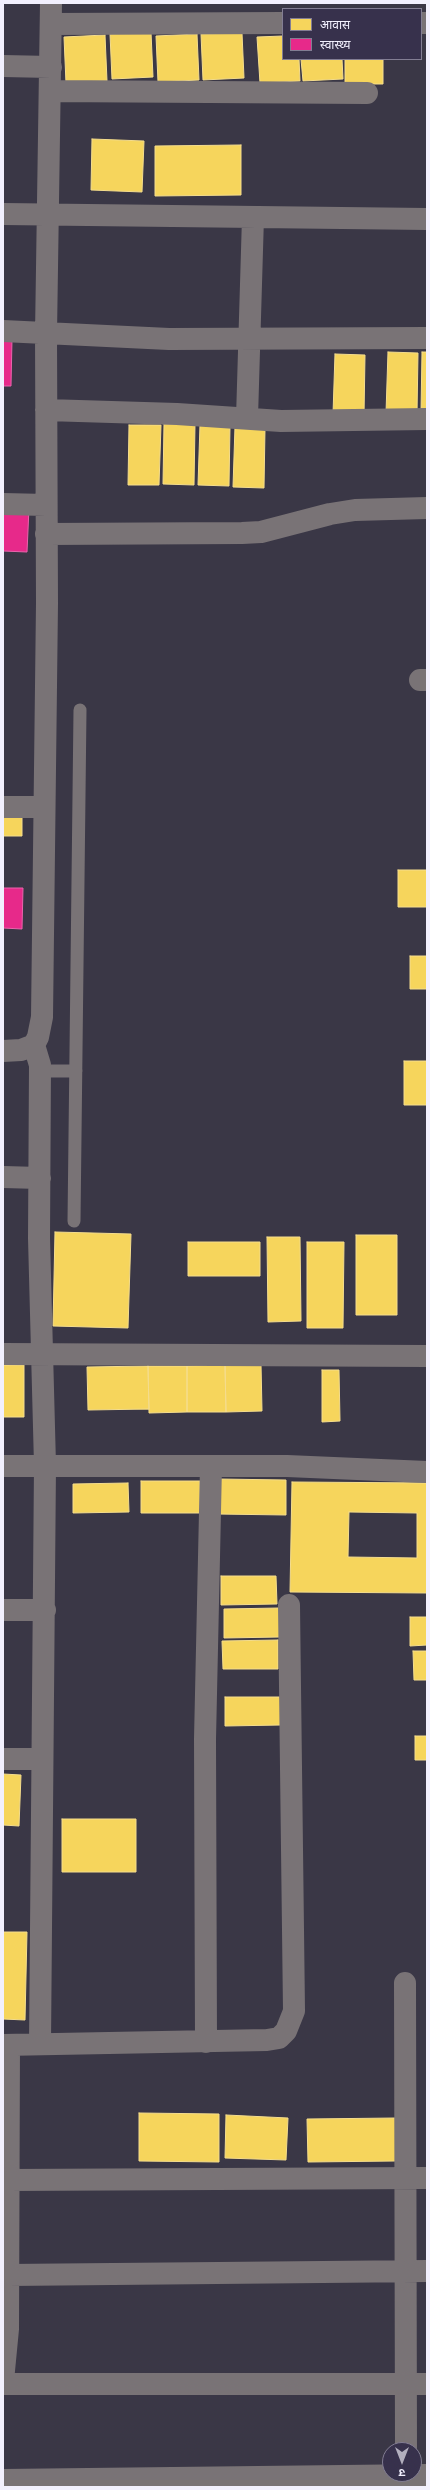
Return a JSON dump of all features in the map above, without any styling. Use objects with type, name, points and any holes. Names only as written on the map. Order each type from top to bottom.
[{"type":"street","points":[[3,1051],[21,1050],[34,1045],[38,1038],[42,1018],[46,334],[52,14],[282,24]]},
{"type":"street","points":[[3,66],[50,67]]},
{"type":"street","points":[[50,91],[367,93]]},
{"type":"street","points":[[3,214],[48,216],[427,219]]},
{"type":"street","points":[[247,418],[253,217]]},
{"type":"street","points":[[3,331],[46,334],[249,340],[427,338]]},
{"type":"street","points":[[46,410],[247,418],[281,421],[365,422],[427,419]]},
{"type":"street","points":[[3,504],[46,505]]},
{"type":"street","points":[[46,534],[261,532],[330,514],[355,510],[427,508]]},
{"type":"street","points":[[3,807],[44,807]]},
{"type":"street","points":[[34,1045],[40,1057],[41,1354],[45,1465],[45,1610],[41,1760],[40,2043]]},
{"type":"street","points":[[3,1177],[40,1178]]},
{"type":"street","points":[[3,1354],[427,1356]]},
{"type":"street","points":[[3,1466],[212,1466],[427,1472]]},
{"type":"street","points":[[206,2042],[205,1739],[212,1466]]},
{"type":"street","points":[[3,2381],[7,2353],[8,2275],[6,2045],[40,2043],[206,2042],[279,2038],[292,2020],[294,2011],[289,1605]]},
{"type":"street","points":[[3,1610],[45,1610]]},
{"type":"street","points":[[3,1759],[41,1760]]},
{"type":"street","points":[[405,1983],[417,2179],[417,2271],[406,2384],[406,2442]]},
{"type":"street","points":[[7,2180],[417,2179]]},
{"type":"street","points":[[8,2275],[417,2271]]},
{"type":"street","points":[[3,2384],[427,2384]]},
{"type":"street","points":[[3,2480],[382,2478]]},
{"type":"lane","points":[[74,1221],[80,710]]},
{"type":"lane","points":[[40,1071],[76,1071]]},
{"type":"building: आवास","points":[[151,32],[153,77],[112,79],[110,34]]},
{"type":"building: आवास","points":[[242,33],[244,78],[203,80],[201,34]]},
{"type":"building: आवास","points":[[197,34],[199,80],[158,82],[156,36]]},
{"type":"building: आवास","points":[[105,35],[107,81],[66,83],[64,37]]},
{"type":"building: आवास","points":[[282,36],[282,60],[299,60],[300,81],[260,83],[257,37]]},
{"type":"building: आवास","points":[[301,60],[342,60],[343,79],[303,81]]},
{"type":"building: आवास","points":[[345,60],[383,60],[383,84],[345,84]]},
{"type":"building: आवास","points":[[92,139],[144,141],[142,192],[91,190]]},
{"type":"building: आवास","points":[[241,145],[241,195],[155,196],[155,146]]},
{"type":"building: आवास","points":[[388,352],[418,353],[417,413],[386,413]]},
{"type":"building: आवास","points":[[422,352],[427,352],[427,412],[421,412]]},
{"type":"building: आवास","points":[[335,354],[365,355],[364,415],[333,414]]},
{"type":"building: आवास","points":[[164,424],[195,424],[194,485],[163,484]]},
{"type":"building: आवास","points":[[129,425],[161,425],[159,485],[128,485]]},
{"type":"building: आवास","points":[[200,425],[230,426],[229,486],[198,485]]},
{"type":"building: आवास","points":[[235,427],[265,428],[264,488],[233,487]]},
{"type":"building: आवास","points":[[3,811],[22,811],[22,836],[3,836]]},
{"type":"building: आवास","points":[[398,870],[427,870],[427,907],[398,907]]},
{"type":"building: आवास","points":[[410,956],[427,956],[427,989],[410,989]]},
{"type":"building: आवास","points":[[404,1061],[427,1061],[427,1105],[404,1105]]},
{"type":"building: आवास","points":[[55,1232],[131,1234],[128,1328],[53,1326]]},
{"type":"building: आवास","points":[[356,1235],[397,1235],[397,1315],[356,1315]]},
{"type":"building: आवास","points":[[267,1237],[300,1237],[301,1321],[268,1322]]},
{"type":"building: आवास","points":[[188,1242],[260,1242],[260,1276],[188,1276]]},
{"type":"building: आवास","points":[[307,1242],[344,1242],[343,1328],[307,1328]]},
{"type":"building: आवास","points":[[261,1364],[262,1411],[226,1412],[225,1365]]},
{"type":"building: आवास","points":[[3,1365],[24,1365],[24,1417],[3,1417]]},
{"type":"building: आवास","points":[[225,1365],[226,1412],[187,1412],[187,1366]]},
{"type":"building: आवास","points":[[148,1366],[149,1409],[88,1410],[87,1367]]},
{"type":"building: आवास","points":[[148,1366],[187,1366],[187,1412],[149,1413]]},
{"type":"building: आवास","points":[[322,1370],[339,1370],[340,1421],[322,1422]]},
{"type":"building: आवास","points":[[218,1479],[286,1480],[286,1515],[217,1514]]},
{"type":"building: आवास","points":[[141,1481],[200,1481],[200,1513],[141,1513]]},
{"type":"building: आवास","points":[[292,1482],[427,1483],[427,1593],[290,1592]],"holes":[[[349,1512],[417,1513],[417,1558],[348,1557]]]},
{"type":"building: आवास","points":[[128,1483],[129,1512],[73,1513],[73,1484]]},
{"type":"building: आवास","points":[[221,1576],[276,1576],[277,1604],[221,1605]]},
{"type":"building: आवास","points":[[279,1608],[280,1637],[224,1638],[224,1609]]},
{"type":"building: आवास","points":[[410,1617],[427,1617],[427,1645],[410,1646]]},
{"type":"building: आवास","points":[[278,1640],[278,1669],[223,1669],[222,1641]]},
{"type":"building: आवास","points":[[413,1651],[427,1651],[427,1680],[414,1680]]},
{"type":"building: आवास","points":[[225,1697],[281,1697],[281,1725],[225,1726]]},
{"type":"building: आवास","points":[[415,1736],[427,1736],[427,1760],[415,1760]]},
{"type":"building: आवास","points":[[3,1774],[21,1775],[19,1826],[3,1825]]},
{"type":"building: आवास","points":[[62,1819],[136,1819],[136,1872],[62,1872]]},
{"type":"building: आवास","points":[[3,1932],[27,1932],[25,2020],[3,2019]]},
{"type":"building: आवास","points":[[139,2113],[219,2114],[219,2162],[139,2161]]},
{"type":"building: आवास","points":[[226,2115],[288,2118],[286,2160],[225,2158]]},
{"type":"building: आवास","points":[[396,2118],[396,2161],[308,2162],[307,2119]]},
{"type":"building: स्वास्थ्य","points":[[3,339],[12,339],[11,386],[3,386]]},
{"type":"building: स्वास्थ्य","points":[[3,507],[29,508],[27,552],[3,551]]},
{"type":"building: स्वास्थ्य","points":[[3,888],[23,888],[22,929],[3,928]]}]
